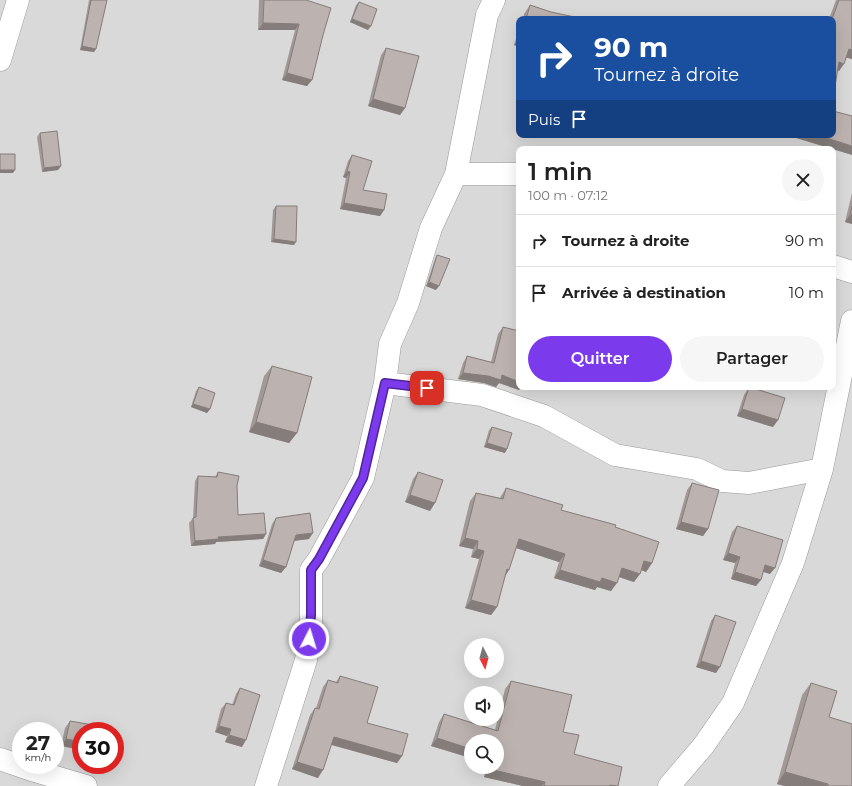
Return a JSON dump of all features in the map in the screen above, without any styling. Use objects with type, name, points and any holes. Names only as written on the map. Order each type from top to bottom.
[{"type":"street","points":[[0,60],[18,0]]},
{"type":"street","points":[[266,786],[306,660],[311,628],[311,570],[319,559],[363,478],[385,383],[390,344],[408,304],[431,228],[456,174],[487,15],[494,0]]},
{"type":"street","points":[[456,174],[516,174]]},
{"type":"street","points":[[836,267],[852,272]]},
{"type":"street","points":[[669,786],[704,746],[733,703],[793,563],[822,469],[852,321]]},
{"type":"street","points":[[385,383],[482,395],[544,416],[615,455],[697,469],[722,480],[749,482],[822,469]]},
{"type":"street","points":[[0,758],[35,771],[86,786]]},
{"type":"shaded area","points":[[0,0],[852,0],[852,786],[0,786]]},
{"type":"building","points":[[91,0],[107,0],[96,49],[82,46]]},
{"type":"building","points":[[264,0],[306,0],[331,8],[312,80],[287,73],[299,24],[263,23]]},
{"type":"building","points":[[839,0],[852,0],[852,50],[849,49],[844,64],[839,62],[836,80],[836,16],[833,16]]},
{"type":"building","points":[[359,2],[377,9],[371,26],[352,19]]},
{"type":"building","points":[[530,5],[570,16],[527,16]]},
{"type":"building","points":[[386,48],[419,56],[405,108],[373,99]]},
{"type":"building","points":[[836,112],[852,116],[852,146],[827,138],[836,138]]},
{"type":"building","points":[[57,131],[61,166],[44,168],[40,133]]},
{"type":"building","points":[[0,154],[15,154],[15,170],[0,170]]},
{"type":"building","points":[[352,155],[372,161],[363,190],[387,194],[384,210],[344,203],[350,172],[347,171]]},
{"type":"building","points":[[276,206],[297,206],[296,242],[274,239]]},
{"type":"building","points":[[437,255],[450,259],[439,286],[429,282]]},
{"type":"building","points":[[503,327],[516,330],[516,381],[502,375],[501,380],[488,376],[463,373],[467,356],[494,363]]},
{"type":"building","points":[[272,366],[312,377],[297,433],[256,422]]},
{"type":"building","points":[[199,387],[215,393],[210,409],[193,404]]},
{"type":"building","points":[[748,390],[759,390],[785,398],[778,420],[742,409]]},
{"type":"building","points":[[492,427],[512,433],[507,449],[487,443]]},
{"type":"building","points":[[218,472],[239,476],[237,486],[238,515],[264,513],[266,534],[218,537],[219,539],[195,541],[193,518],[196,517],[198,476],[217,477]]},
{"type":"building","points":[[418,472],[443,480],[435,503],[410,495]]},
{"type":"building","points":[[692,483],[719,490],[708,529],[681,522]]},
{"type":"building","points":[[506,488],[563,505],[561,510],[616,525],[615,527],[659,542],[652,563],[644,561],[640,574],[622,568],[617,583],[602,578],[600,582],[560,570],[565,554],[519,539],[509,570],[507,569],[497,607],[471,600],[484,551],[477,549],[478,541],[465,538],[476,493],[503,499]]},
{"type":"building","points":[[310,513],[313,533],[296,535],[286,567],[263,560],[276,518]]},
{"type":"building","points":[[737,526],[783,540],[775,568],[765,565],[761,580],[735,572],[740,557],[728,553]]},
{"type":"building","points":[[715,615],[736,622],[720,667],[701,661]]},
{"type":"building","points":[[340,676],[378,687],[367,723],[408,734],[402,756],[334,737],[323,770],[297,762],[315,708],[319,709],[328,680],[338,683]]},
{"type":"building","points":[[511,681],[572,695],[563,732],[579,735],[574,754],[622,767],[618,786],[544,786],[545,782],[504,772],[504,734],[464,734],[464,747],[437,738],[444,714],[464,720],[464,726],[482,726],[498,731],[499,726],[504,726],[504,708]]},
{"type":"building","points":[[811,683],[837,691],[829,717],[852,724],[852,786],[828,786],[828,784],[785,772]]},
{"type":"building","points":[[240,688],[260,695],[246,740],[229,735],[231,729],[219,726],[226,703],[234,705]]},
{"type":"building","points":[[70,721],[76,722],[72,722],[72,740],[66,739]]},
{"type":"route","points":[[309,639],[311,628],[311,570],[319,559],[363,478],[385,383],[427,388]]}]
